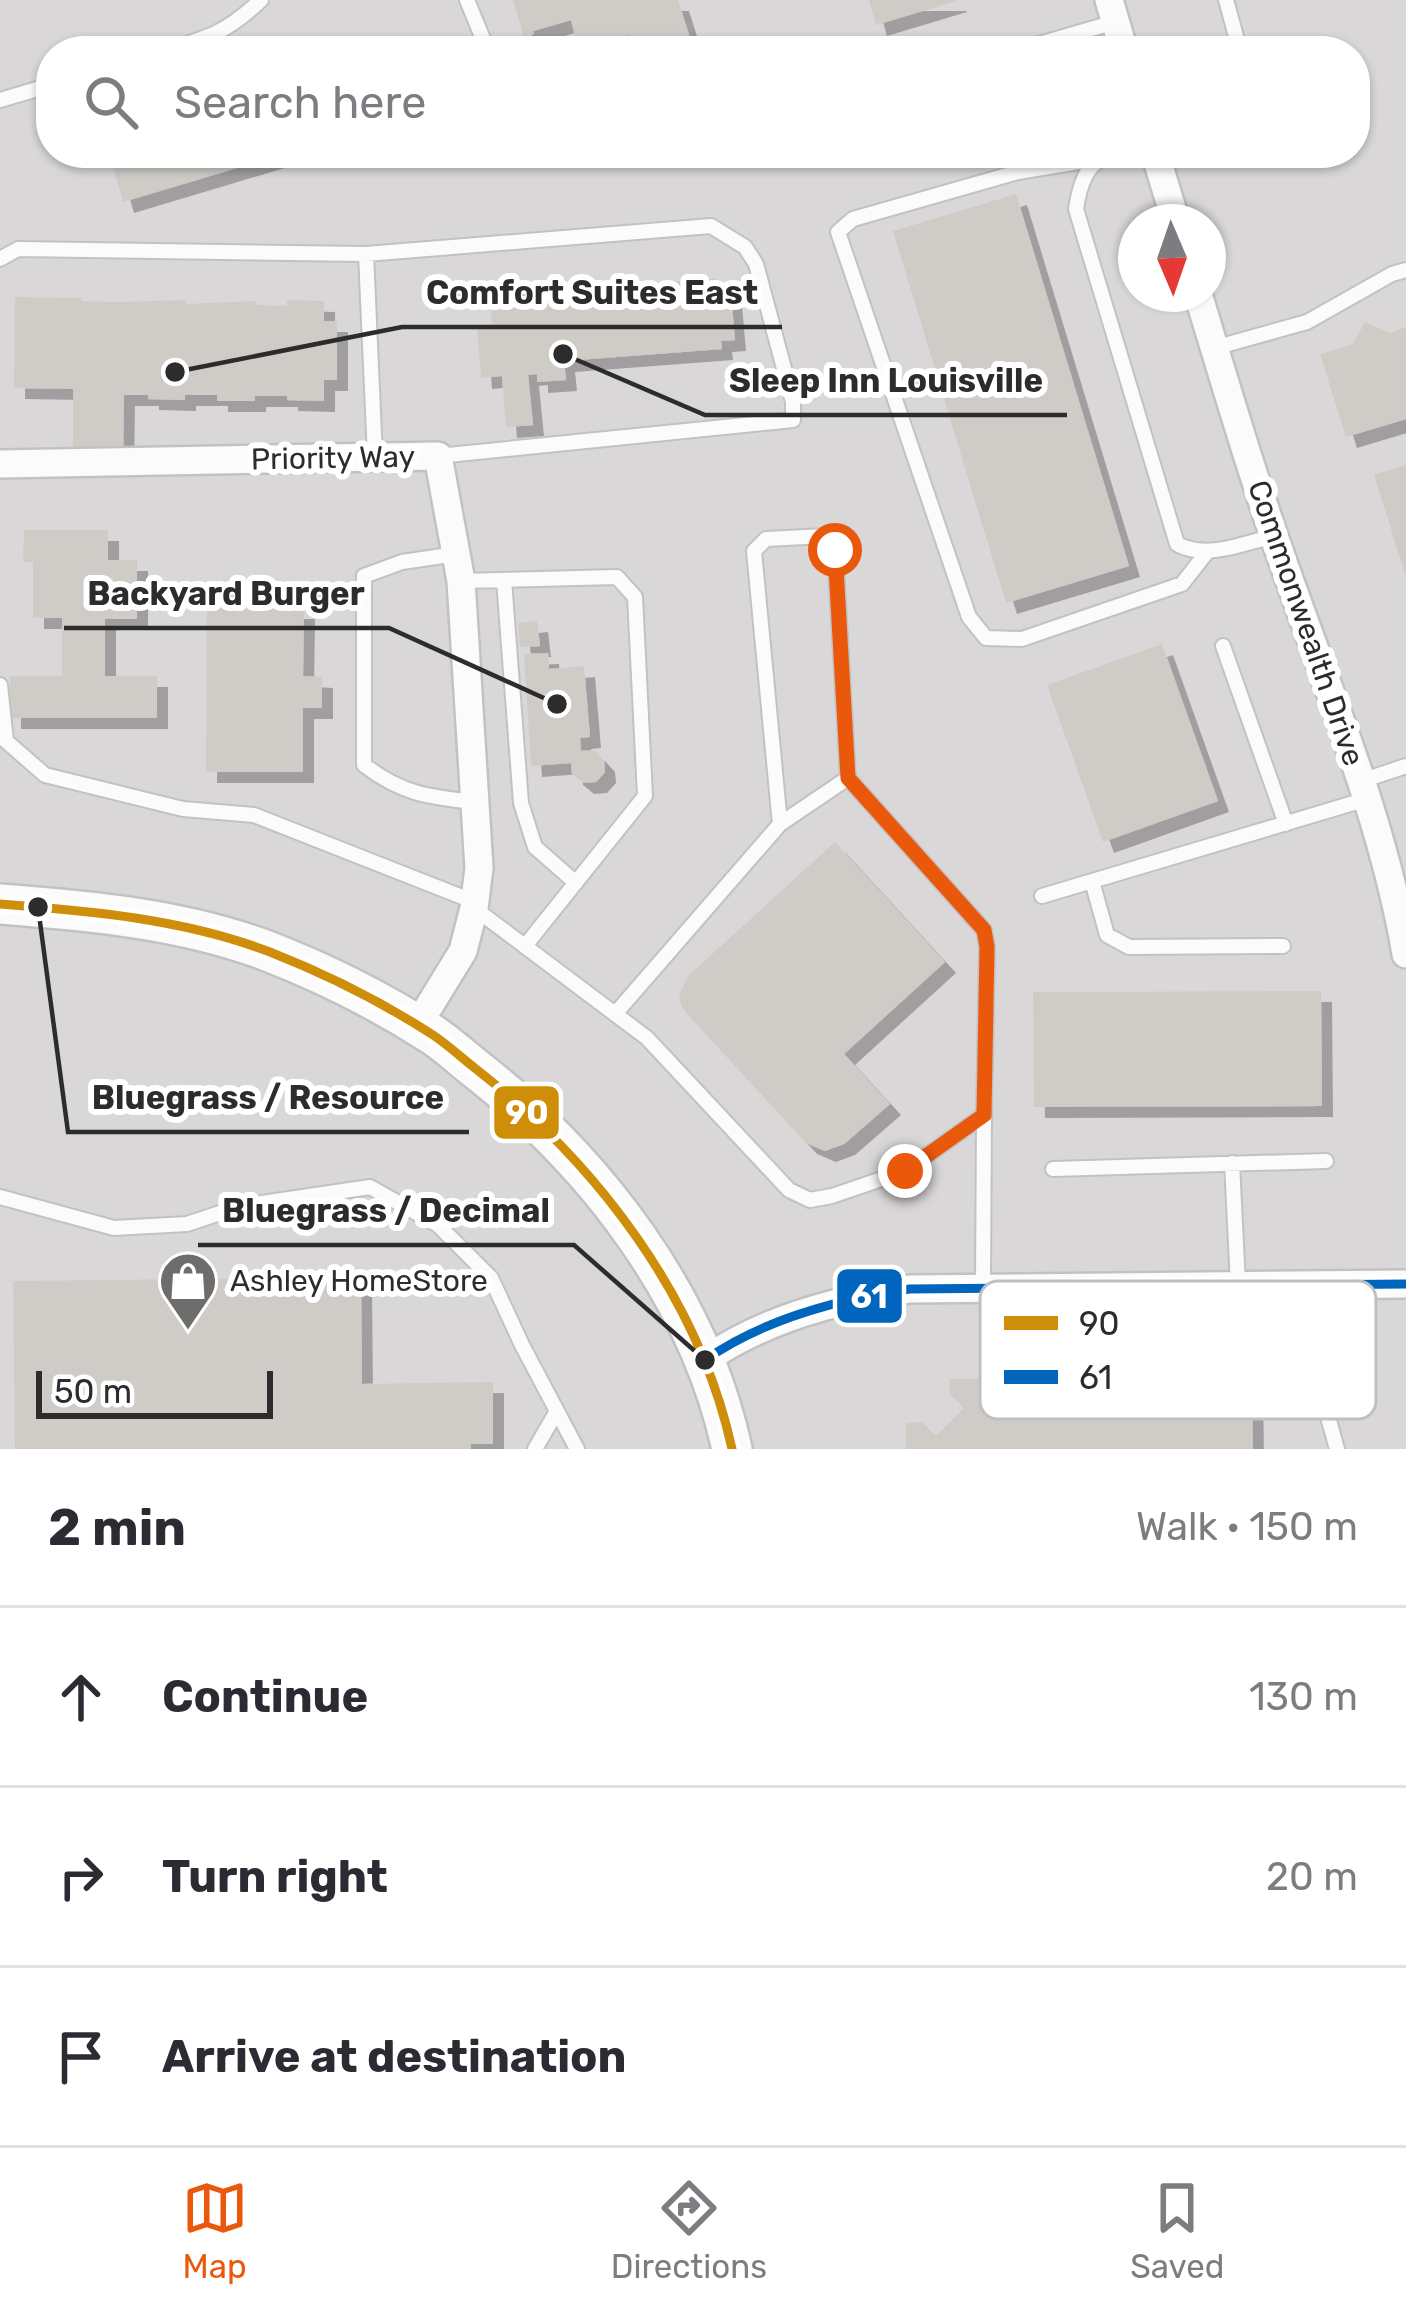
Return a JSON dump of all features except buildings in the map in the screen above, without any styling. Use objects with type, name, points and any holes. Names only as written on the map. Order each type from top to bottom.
[{"type":"street","points":[[1160,168],[1171,204]]},
{"type":"street","name":"Commonwealth Drive","points":[[1203,312],[1274,536],[1364,790],[1395,859],[1406,954]]},
{"type":"street","name":"Priority Way","points":[[0,464],[438,456],[458,568],[479,868],[463,951],[417,1026]]},
{"type":"street","points":[[0,904],[131,917],[266,950],[339,981],[435,1036],[519,1102],[602,1190],[643,1247],[705,1360],[732,1449]]},
{"type":"street","points":[[1376,1283],[1406,1283]]},
{"type":"street","points":[[705,1360],[755,1330],[841,1303],[910,1289],[980,1287]]},
{"type":"lane","points":[[214,36],[235,25],[261,0]]},
{"type":"lane","points":[[467,0],[482,36]]},
{"type":"lane","points":[[1226,0],[1236,36]]},
{"type":"lane","points":[[1052,36],[1112,11]]},
{"type":"lane","points":[[0,100],[36,89]]},
{"type":"lane","points":[[1052,168],[997,178],[853,219],[838,232],[969,617],[986,638],[1022,639],[1182,584],[1207,551]]},
{"type":"lane","points":[[1091,168],[1080,184],[1076,209],[1177,544],[1207,551],[1274,536]]},
{"type":"lane","points":[[0,260],[18,249],[366,254],[711,226],[745,247],[756,264],[793,402],[793,420],[438,456]]},
{"type":"lane","points":[[366,254],[375,458]]},
{"type":"lane","points":[[1214,347],[1307,322],[1406,270]]},
{"type":"lane","points":[[780,824],[754,550],[766,539],[826,536],[835,550],[848,778],[984,930],[982,1281]]},
{"type":"lane","points":[[474,802],[429,796],[387,783],[364,765],[364,576],[402,562],[458,568],[504,580],[617,577],[634,597],[645,796],[525,946]]},
{"type":"lane","points":[[504,580],[521,803],[536,847],[575,883]]},
{"type":"lane","points":[[1223,646],[1286,824]]},
{"type":"lane","points":[[0,685],[3,742],[44,776],[183,809],[254,815],[475,905],[646,1038],[789,1190],[810,1200],[905,1171],[984,1115]]},
{"type":"lane","points":[[1042,896],[1286,824],[1406,766]]},
{"type":"lane","points":[[615,1014],[780,824],[848,778]]},
{"type":"lane","points":[[1092,881],[1107,935],[1129,947],[1283,946]]},
{"type":"lane","points":[[1053,1169],[1326,1161]]},
{"type":"lane","points":[[1232,1163],[1238,1281]]},
{"type":"lane","points":[[0,1197],[114,1228],[188,1224],[241,1206],[370,1187],[438,1225],[491,1278],[577,1449]]},
{"type":"lane","points":[[535,1449],[557,1411]]},
{"type":"lane","points":[[1329,1419],[1337,1449]]},
{"type":"shaded area","points":[[0,0],[1406,0],[1406,1449],[0,1449]]},
{"type":"transit line","name":"90","points":[[0,904],[137,918],[237,941],[333,979],[439,1039],[562,1147],[637,1237],[695,1339],[732,1449]]},
{"type":"transit line","name":"61","points":[[1376,1284],[1406,1284]]},
{"type":"transit line","name":"61","points":[[705,1360],[752,1333],[856,1299],[910,1289],[980,1288]]},
{"type":"place","name":"Sleep Inn Louisville","points":[[563,354]]},
{"type":"place","name":"Comfort Suites East","points":[[175,372]]},
{"type":"place","name":"Backyard Burger","points":[[557,704]]},
{"type":"place","name":"Bluegrass / Resource","points":[[38,907]]},
{"type":"place","name":"Ashley HomeStore","points":[[188,1332]]},
{"type":"place","name":"Bluegrass / Decimal","points":[[705,1360]]},
{"type":"route","points":[[835,550],[848,778],[984,930],[987,947],[984,1115],[905,1171]]}]
